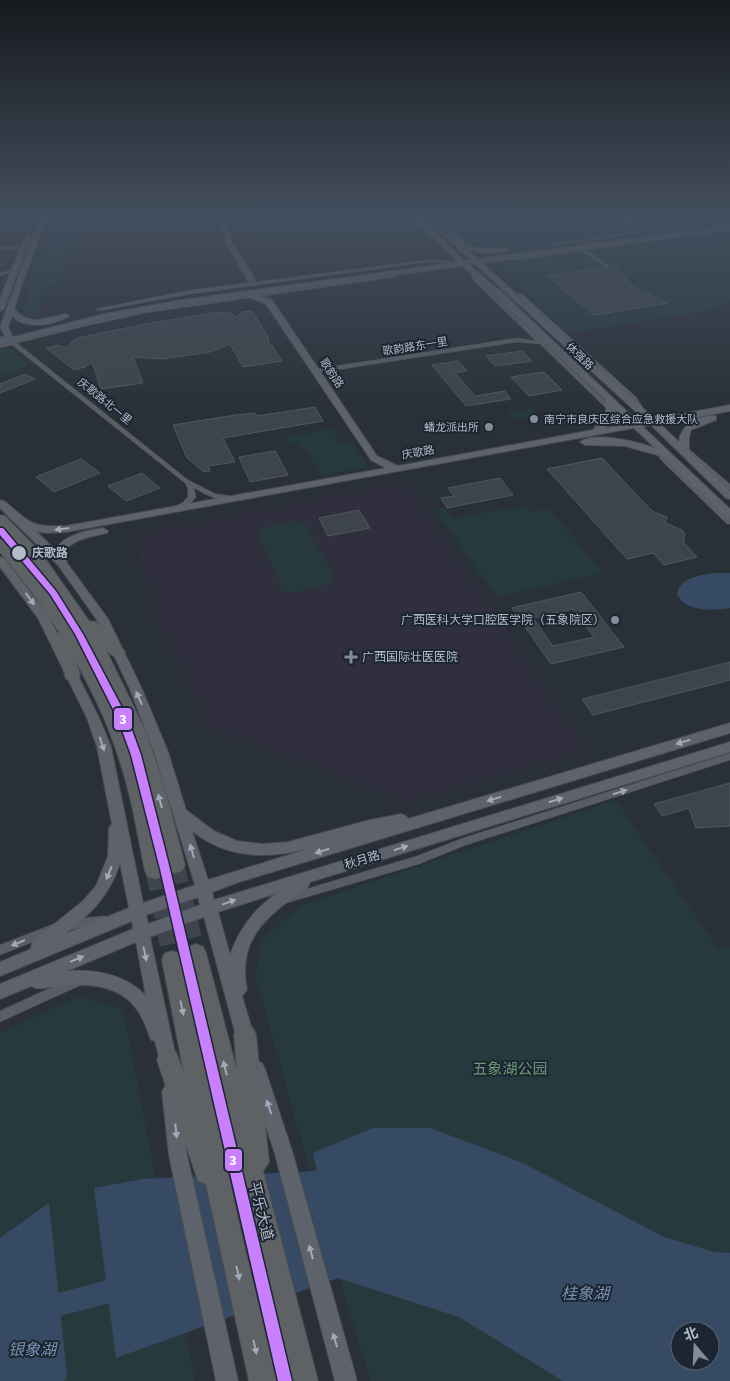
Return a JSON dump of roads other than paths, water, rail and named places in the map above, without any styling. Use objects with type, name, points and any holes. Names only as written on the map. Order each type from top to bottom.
[{"type":"highway","points":[[0,519],[42,564],[76,609],[117,652]]},
{"type":"highway","points":[[0,543],[24,570],[58,617],[96,683],[122,740],[141,806],[155,871]]},
{"type":"highway","points":[[76,609],[113,679],[139,735],[161,802],[175,866]]},
{"type":"highway","points":[[58,617],[72,675]]},
{"type":"highway","name":"平乐大道","points":[[196,953],[304,1381]]},
{"type":"highway","points":[[172,960],[228,1233],[263,1381]]},
{"type":"highway","points":[[245,1035],[263,1217]]},
{"type":"highway","points":[[168,1060],[228,1233]]},
{"type":"main road","points":[[0,309],[11,279]]},
{"type":"main road","points":[[10,339],[4,327],[21,279]]},
{"type":"main road","points":[[0,337],[10,339],[104,316],[233,293],[250,282],[280,287],[328,279]]},
{"type":"main road","points":[[88,311],[347,279]]},
{"type":"main road","name":"体强路","points":[[481,279],[534,331],[551,344],[659,450]]},
{"type":"main road","name":"体强路","points":[[496,279],[520,298],[641,410]]},
{"type":"main road","points":[[503,279],[520,298]]},
{"type":"main road","points":[[269,302],[269,298],[280,287]]},
{"type":"main road","name":"歌韵路","points":[[233,293],[255,295],[269,302],[374,458]]},
{"type":"main road","points":[[0,344],[10,339],[124,307]]},
{"type":"main road","points":[[11,309],[15,318],[24,322],[40,322],[71,315]]},
{"type":"main road","points":[[582,438],[600,429],[609,420],[611,410],[609,400]]},
{"type":"main road","name":"庆歌路","points":[[23,523],[46,530],[94,528],[710,415],[730,408]]},
{"type":"main road","points":[[641,410],[671,415],[710,415]]},
{"type":"main road","points":[[641,410],[730,496]]},
{"type":"main road","points":[[684,450],[682,436],[686,430],[710,415]]},
{"type":"main road","name":"庆歌路","points":[[710,415],[730,415]]},
{"type":"main road","points":[[582,438],[628,442],[659,450],[730,515]]},
{"type":"main road","name":"庆歌路","points":[[62,564],[60,552],[66,543],[94,528],[235,498],[405,467],[546,445]]},
{"type":"main road","points":[[374,458],[388,466],[405,467]]},
{"type":"main road","points":[[367,474],[375,466],[374,458]]},
{"type":"main road","points":[[0,503],[23,523],[62,564],[102,618],[148,716],[204,888],[208,909],[245,1035],[284,1154],[346,1381]]},
{"type":"main road","points":[[1,561],[43,617],[93,718],[104,746],[140,933],[168,1060],[178,1155],[227,1381]]},
{"type":"main road","name":"秋月路","points":[[0,969],[115,920],[237,876],[728,732]]},
{"type":"main road","name":"秋月路","points":[[0,992],[140,933],[208,909],[730,746]]},
{"type":"main road","points":[[17,962],[52,938],[64,925],[88,906],[101,890],[115,856],[117,808]]},
{"type":"main road","points":[[181,814],[210,838],[239,848],[258,851],[283,849],[383,822],[434,817]]},
{"type":"main road","points":[[245,1035],[236,970],[240,948],[248,932],[274,903],[318,874]]},
{"type":"main road","points":[[18,985],[85,977],[105,980],[128,989],[143,1003],[168,1060]]},
{"type":"street","points":[[261,283],[289,279]]},
{"type":"street","points":[[10,339],[112,317],[369,279]]},
{"type":"street","points":[[480,279],[534,331],[540,342],[611,410]]},
{"type":"street","points":[[0,280],[9,285]]},
{"type":"street","points":[[98,309],[250,282]]},
{"type":"street","points":[[520,298],[634,398],[641,410]]},
{"type":"street","name":"歌韵路东一里","points":[[517,340],[534,331]]},
{"type":"street","name":"庆歌路北一里","points":[[10,339],[186,481],[214,496],[235,498]]},
{"type":"street","name":"歌韵路东一里","points":[[316,371],[517,340],[551,344]]},
{"type":"street","points":[[659,450],[662,458],[730,522]]},
{"type":"street","points":[[684,450],[730,488]]},
{"type":"street","points":[[177,509],[185,505],[192,497],[192,489],[186,481]]},
{"type":"street","points":[[274,903],[419,860],[463,842],[730,756]]},
{"type":"street","points":[[0,950],[64,925],[115,920]]},
{"type":"street","points":[[0,1017],[85,977]]},
{"type":"water","points":[[713,573],[730,573],[730,608],[716,610],[700,609],[681,600],[677,594],[682,584],[691,578]]},
{"type":"water","name":"桂象湖","points":[[373,1128],[430,1128],[523,1163],[664,1237],[714,1252],[730,1253],[730,1381],[563,1381],[459,1317],[338,1278],[116,1358],[94,1188],[143,1179],[317,1171],[313,1153]]},
{"type":"water","name":"银象湖","points":[[49,1203],[67,1376],[64,1381],[0,1381],[0,1238]]},
{"type":"waterway","points":[[0,1320],[127,1287]]},
{"type":"tunnel","points":[[175,865],[196,953]]},
{"type":"tunnel","points":[[155,871],[172,960]]},
{"type":"place","name":"南宁市良庆区综合应急救援大队","points":[[534,419]]},
{"type":"place","name":"蟠龙派出所","points":[[489,427]]},
{"type":"place","name":"庆歌路","points":[[19,553]]},
{"type":"place","name":"广西医科大学口腔医学院（五象院区）","points":[[615,620]]},
{"type":"place","name":"广西国际壮医医院","points":[[351,657]]},
{"type":"park label","name":"五象湖公园","points":[[510,1069]]}]
